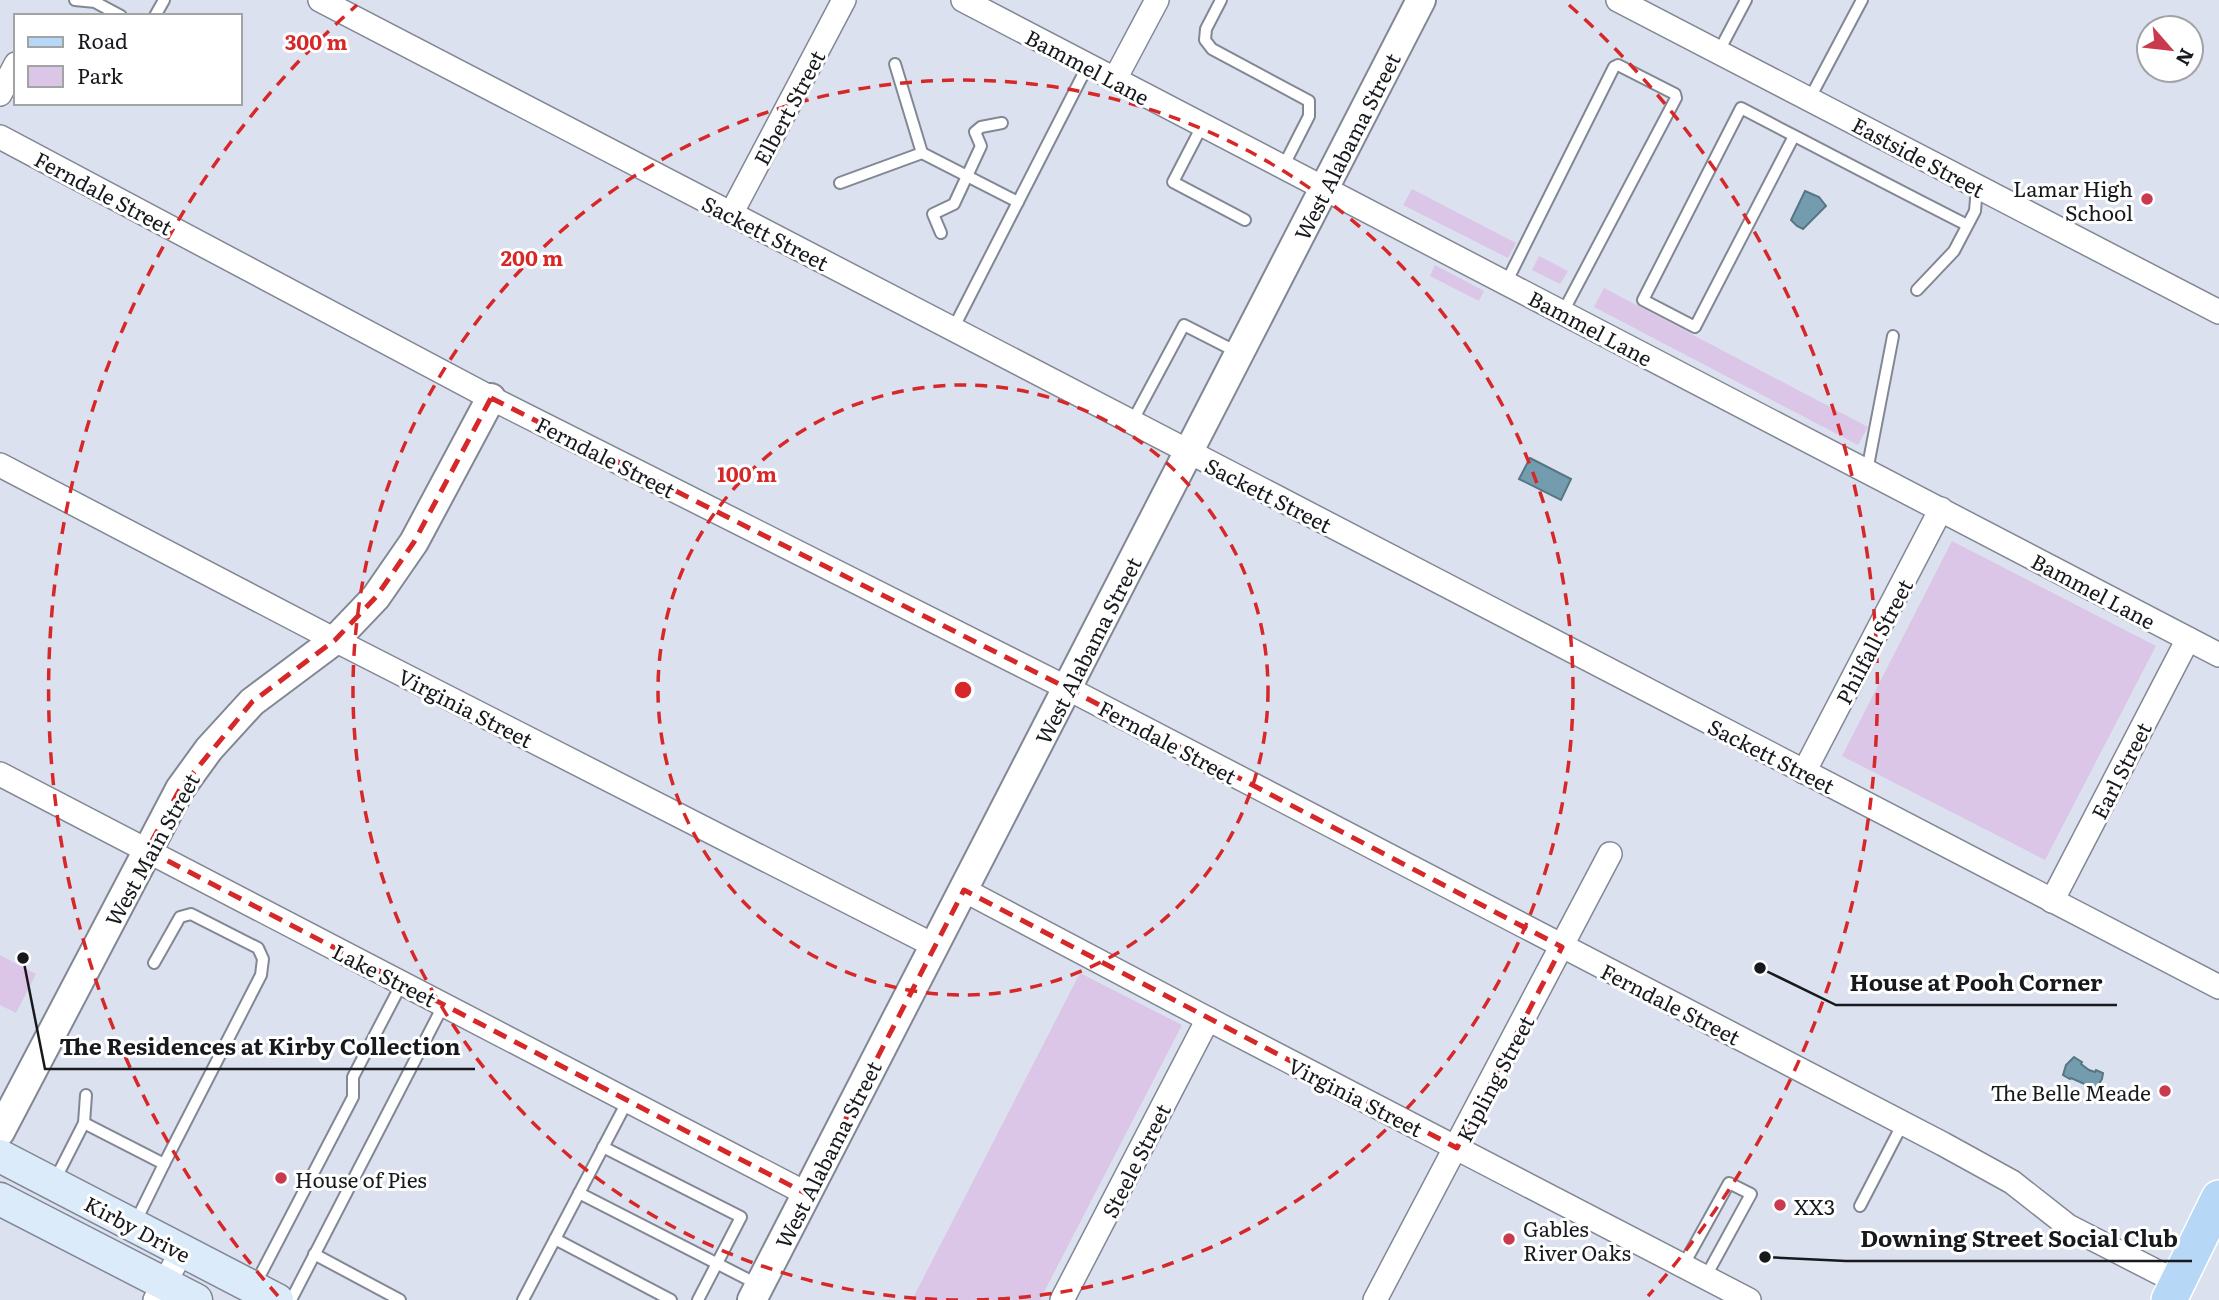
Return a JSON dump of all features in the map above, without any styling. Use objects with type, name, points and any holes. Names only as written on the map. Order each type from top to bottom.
[{"type":"main road","name":"Kirby Drive","points":[[0,1156],[265,1294]]},
{"type":"main road","points":[[2173,1291],[2219,1198]]},
{"type":"main road","name":"Kirby Drive","points":[[0,1199],[160,1292],[196,1300]]},
{"type":"street","name":"Sackett Street","points":[[320,0],[2219,987]]},
{"type":"street","name":"Elbert Street","points":[[731,214],[844,0]]},
{"type":"street","name":"Bammel Lane","points":[[963,0],[2219,655]]},
{"type":"street","points":[[1115,79],[1157,0]]},
{"type":"street","name":"West Alabama Street","points":[[756,1293],[1420,0]]},
{"type":"street","name":"Eastside Street","points":[[1618,0],[2219,312]]},
{"type":"street","points":[[0,94],[14,68]]},
{"type":"street","name":"Ferndale Street","points":[[0,137],[491,398],[1068,688],[1903,1123],[2012,1182],[2068,1226],[2173,1291]]},
{"type":"street","name":"West Main Street","points":[[0,1132],[180,789],[209,749],[252,702],[335,640],[376,597],[414,541],[491,398]]},
{"type":"street","name":"Virginia Street","points":[[0,465],[335,640],[934,946]]},
{"type":"street","name":"Philfall Street","points":[[1804,772],[1941,509]]},
{"type":"street","name":"Earl Street","points":[[2052,901],[2188,639]]},
{"type":"street","name":"Lake Street","points":[[0,774],[807,1194]]},
{"type":"street","name":"Kipling Street","points":[[1375,1300],[1610,854]]},
{"type":"street","name":"Virginia Street","points":[[964,890],[1749,1300]]},
{"type":"street","name":"Steele Street","points":[[1062,1300],[1208,1019]]},
{"type":"street","points":[[160,1292],[182,1251]]},
{"type":"lane","points":[[75,0],[96,1],[118,14]]},
{"type":"lane","points":[[1221,0],[1206,29],[1205,40],[1212,49],[1309,101],[1309,116],[1283,167]]},
{"type":"lane","points":[[1719,51],[1746,0]]},
{"type":"lane","points":[[1810,98],[1862,0]]},
{"type":"lane","points":[[895,64],[922,153],[1018,202]]},
{"type":"lane","points":[[953,329],[1087,65]]},
{"type":"lane","points":[[1506,283],[1614,67],[1618,65],[1675,94],[1676,98],[1563,312]]},
{"type":"lane","points":[[1794,136],[1695,327],[1643,300],[1741,108],[1967,225]]},
{"type":"lane","points":[[941,233],[933,214],[954,204],[981,146],[975,132],[981,127],[1002,123]]},
{"type":"lane","points":[[1202,126],[1173,182],[1245,220]]},
{"type":"lane","points":[[840,183],[922,153]]},
{"type":"lane","points":[[1917,290],[1954,251],[1975,211],[1977,187]]},
{"type":"lane","points":[[1132,422],[1184,325],[1239,354]]},
{"type":"lane","points":[[1867,471],[1893,336]]},
{"type":"lane","points":[[133,1225],[261,975],[263,959],[258,948],[191,914],[180,917],[154,963]]},
{"type":"lane","points":[[265,1294],[353,1097],[353,1077],[402,983]]},
{"type":"lane","points":[[291,1300],[444,1004]]},
{"type":"lane","points":[[53,1184],[85,1123],[86,1095]]},
{"type":"lane","points":[[523,1300],[628,1100]]},
{"type":"lane","points":[[85,1123],[164,1164]]},
{"type":"lane","points":[[1860,1206],[1903,1123]]},
{"type":"lane","points":[[603,1147],[741,1217],[698,1300]]},
{"type":"lane","points":[[1683,1266],[1729,1183],[1751,1194],[1705,1278]]},
{"type":"lane","points":[[579,1193],[716,1264],[756,1293]]},
{"type":"lane","points":[[555,1239],[671,1300]]},
{"type":"lane","points":[[314,1254],[400,1300]]},
{"type":"highlighted area","points":[[491,398],[1067,688],[1562,947],[1457,1148],[964,890],[807,1194],[147,850],[180,789],[252,702],[335,640],[376,597],[414,542]]},
{"type":"green space","points":[[1412,189],[1516,243],[1508,258],[1403,205]]},
{"type":"green space","points":[[1539,256],[1568,271],[1560,284],[1532,270]]},
{"type":"green space","points":[[1435,265],[1484,291],[1479,301],[1430,276]]},
{"type":"green space","points":[[1604,288],[1868,427],[1858,445],[1594,307]]},
{"type":"green space","points":[[1952,541],[2156,646],[2045,860],[1842,756]]},
{"type":"green space","points":[[0,955],[36,974],[16,1013],[0,1005]]},
{"type":"green space","points":[[1080,973],[1182,1025],[1040,1300],[912,1300]]},
{"type":"water","points":[[1805,191],[1819,197],[1826,206],[1803,229],[1791,220]]},
{"type":"water","points":[[1530,458],[1571,479],[1561,500],[1519,479]]},
{"type":"water","points":[[2074,1057],[2089,1070],[2103,1073],[2094,1092],[2086,1088],[2087,1085],[2063,1075],[2066,1065]]},
{"type":"place","name":"Lamar High School","points":[[2147,199]]},
{"type":"place","name":"The Residences at Kirby Collection","points":[[23,958]]},
{"type":"place","name":"House at Pooh Corner","points":[[1760,968]]},
{"type":"place","name":"The Belle Meade","points":[[2165,1091]]},
{"type":"place","name":"House of Pies","points":[[281,1178]]},
{"type":"place","name":"XX3","points":[[1780,1205]]},
{"type":"place","name":"Gables River Oaks","points":[[1509,1239]]},
{"type":"place","name":"Downing Street Social Club","points":[[1765,1257]]}]
